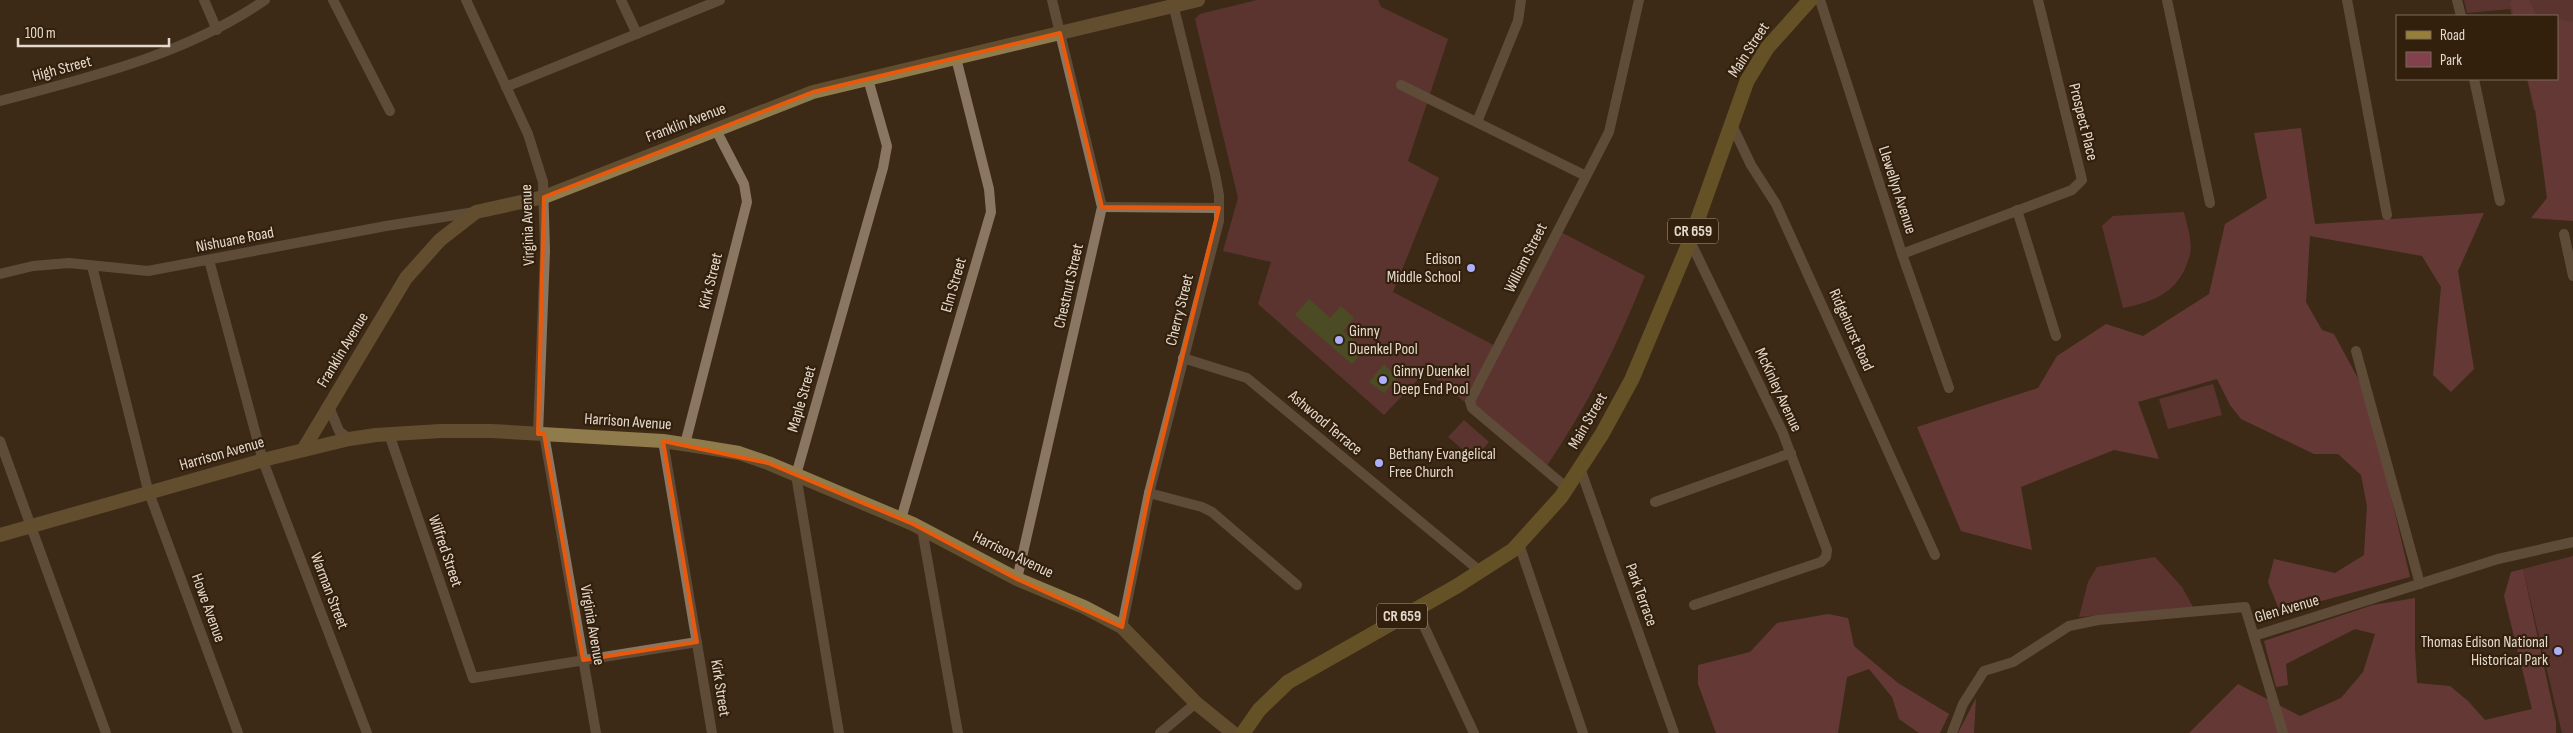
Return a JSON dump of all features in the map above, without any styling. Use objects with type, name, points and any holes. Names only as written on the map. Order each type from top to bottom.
[{"type":"main road","name":"Main Street","points":[[1243,733],[1263,706],[1288,682],[1481,572],[1519,544],[1567,488],[1602,434],[1632,379],[1690,241],[1747,81],[1767,48],[1810,1]]},
{"type":"street","points":[[204,0],[217,30]]},
{"type":"street","name":"High Street","points":[[0,101],[101,75],[217,30],[265,0]]},
{"type":"street","points":[[333,0],[390,111]]},
{"type":"street","name":"Virginia Avenue","points":[[466,0],[538,161],[544,197],[545,251],[541,434],[596,733]]},
{"type":"street","points":[[621,0],[637,34]]},
{"type":"street","points":[[506,87],[720,0]]},
{"type":"street","name":"Chestnut Street","points":[[1017,580],[1102,207],[1052,0]]},
{"type":"street","name":"Franklin Avenue","points":[[303,450],[406,278],[440,240],[476,212],[544,197],[813,92],[1060,33],[1172,3],[1198,0]]},
{"type":"street","points":[[1477,122],[1518,21],[1521,0]]},
{"type":"street","name":"William Street","points":[[1567,488],[1472,408],[1470,401],[1609,132],[1639,0]]},
{"type":"street","name":"Prospect Place","points":[[2017,210],[2072,190],[2082,180],[2038,0]]},
{"type":"street","points":[[2167,0],[2210,203]]},
{"type":"street","points":[[2347,0],[2387,215]]},
{"type":"street","points":[[2457,0],[2461,15]]},
{"type":"street","name":"Llewellyn Avenue","points":[[1810,1],[1949,388]]},
{"type":"street","name":"Cherry Street","points":[[1122,627],[1149,493],[1219,221],[1215,174],[1172,3]]},
{"type":"street","name":"Elm Street","points":[[900,519],[991,212],[989,189],[956,58]]},
{"type":"street","name":"Maple Street","points":[[839,733],[796,475],[883,168],[887,146],[868,79]]},
{"type":"street","points":[[2474,80],[2500,201]]},
{"type":"street","points":[[1401,85],[1586,176]]},
{"type":"street","name":"Ridgehurst Road","points":[[1731,122],[1751,165],[1776,204],[1935,555]]},
{"type":"street","name":"Kirk Street","points":[[685,444],[747,202],[744,184],[716,130]]},
{"type":"street","points":[[1102,207],[1219,208]]},
{"type":"street","points":[[1902,254],[2017,210],[2056,336]]},
{"type":"street","name":"Nishuane Road","points":[[0,274],[33,266],[69,263],[148,271],[386,226],[476,212]]},
{"type":"street","points":[[2564,234],[2573,276]]},
{"type":"street","name":"McKinley Avenue","points":[[1690,241],[1782,431],[1827,550],[1826,557],[1821,562],[1694,605]]},
{"type":"street","name":"Warman Street","points":[[209,260],[263,460],[367,733]]},
{"type":"street","name":"Howe Avenue","points":[[92,266],[150,493],[238,733]]},
{"type":"street","points":[[2356,351],[2420,584]]},
{"type":"street","name":"Ashwood Terrace","points":[[1183,358],[1247,378],[1481,572]]},
{"type":"street","points":[[330,407],[339,431],[349,439]]},
{"type":"street","name":"Harrison Avenue","points":[[0,536],[263,460],[349,439],[389,434],[441,431],[541,434],[685,444],[738,453],[796,475],[922,529],[1017,580],[1084,607],[1122,627],[1196,703]]},
{"type":"street","name":"Wilfred Street","points":[[389,434],[473,678],[583,660]]},
{"type":"street","points":[[0,441],[106,733]]},
{"type":"street","name":"Kirk Street","points":[[663,441],[712,733]]},
{"type":"street","points":[[1655,502],[1790,453]]},
{"type":"street","name":"Park Terrace","points":[[1580,468],[1674,733]]},
{"type":"street","points":[[1149,493],[1202,507],[1212,512],[1298,585]]},
{"type":"street","points":[[922,529],[958,733]]},
{"type":"street","name":"Glen Avenue","points":[[1952,733],[1963,704],[1984,671],[2013,662],[2069,626],[2098,620],[2245,607],[2254,636],[2498,559],[2573,542]]},
{"type":"street","points":[[1519,544],[1583,733]]},
{"type":"street","points":[[1416,609],[1474,733]]},
{"type":"street","points":[[2254,636],[2283,733]]},
{"type":"street","points":[[583,660],[697,642]]},
{"type":"street","points":[[1160,733],[1196,703],[1233,733]]},
{"type":"highlighted area","points":[[1060,33],[1102,207],[1219,208],[1149,493],[1122,627],[1017,579],[913,524],[768,463],[663,441],[697,642],[583,660],[544,434],[538,434],[544,197],[813,92]]},
{"type":"green space","points":[[1257,0],[1378,0],[1381,7],[1448,39],[1408,161],[1439,178],[1393,292],[1497,347],[1557,230],[1645,276],[1601,374],[1575,421],[1546,467],[1426,371],[1384,415],[1258,304],[1271,262],[1223,251],[1238,198],[1195,19],[1200,14]]},
{"type":"green space","points":[[2464,0],[2573,0],[2573,108],[2534,110],[2527,80],[2558,80],[2558,15],[2512,15],[2510,9],[2467,13]]},
{"type":"green space","points":[[2184,212],[2191,247],[2185,270],[2164,294],[2155,299],[2123,308],[2102,226],[2113,216]]},
{"type":"green space","points":[[2213,384],[2222,415],[2168,429],[2159,399]]},
{"type":"green space","points":[[1464,420],[1489,442],[1474,459],[1448,437]]},
{"type":"green space","name":"Thomas Edison National Historical Park","points":[[2573,556],[2573,733],[2562,733],[2523,569]]},
{"type":"green space","points":[[2155,557],[2182,587],[2193,607],[2079,617],[2088,582],[2097,567]]},
{"type":"shaded area","points":[[2529,0],[2536,15],[2514,15],[2510,2]]},
{"type":"shaded area","points":[[2558,19],[2573,22],[2573,221],[2531,218],[2547,198],[2535,109],[2528,80],[2558,80]]},
{"type":"shaded area","points":[[2301,128],[2315,224],[2484,213],[2458,271],[2474,369],[2451,392],[2433,375],[2441,287],[2422,256],[2310,236],[2306,302],[2322,330],[2334,334],[2367,395],[2410,577],[2280,612],[2268,582],[2274,559],[2335,573],[2364,555],[2367,506],[2361,475],[2338,454],[2314,454],[2241,419],[2230,405],[2217,379],[2138,402],[2159,459],[2114,450],[2021,487],[2032,550],[1961,531],[1917,427],[2038,388],[2057,356],[2106,324],[2143,336],[2209,294],[2225,224],[2267,198],[2254,133]]},
{"type":"shaded area","name":"Ginny Duenkel Pool","points":[[1309,299],[1330,318],[1341,306],[1354,318],[1343,331],[1364,350],[1352,364],[1295,315]]},
{"type":"shaded area","name":"Ginny Duenkel Deep End Pool","points":[[1384,364],[1397,378],[1384,393],[1369,382]]},
{"type":"shaded area","points":[[2523,569],[2556,722],[2556,733],[2189,733],[2238,684],[2300,716],[2341,698],[2363,672],[2375,634],[2355,629],[2286,664],[2288,685],[2276,687],[2264,641],[2373,605],[2415,598],[2417,683],[2450,686],[2468,701],[2485,720],[2532,709],[2504,596],[2511,572]]},
{"type":"shaded area","points":[[1828,614],[1848,618],[1854,646],[1898,683],[1949,714],[1940,733],[1919,733],[1899,719],[1892,697],[1869,669],[1847,677],[1838,733],[1716,733],[1698,684],[1698,665],[1750,652],[1777,623]]},
{"type":"shaded area","points":[[1976,698],[1974,733],[1958,733]]},
{"type":"place","name":"Edison Middle School","points":[[1471,268]]},
{"type":"place","name":"Ginny Duenkel Pool","points":[[1339,340]]},
{"type":"place","name":"Ginny Duenkel Deep End Pool","points":[[1383,380]]},
{"type":"place","name":"Bethany Evangelical Free Church","points":[[1379,463]]},
{"type":"place","name":"Thomas Edison National Historical Park","points":[[2558,651]]}]
